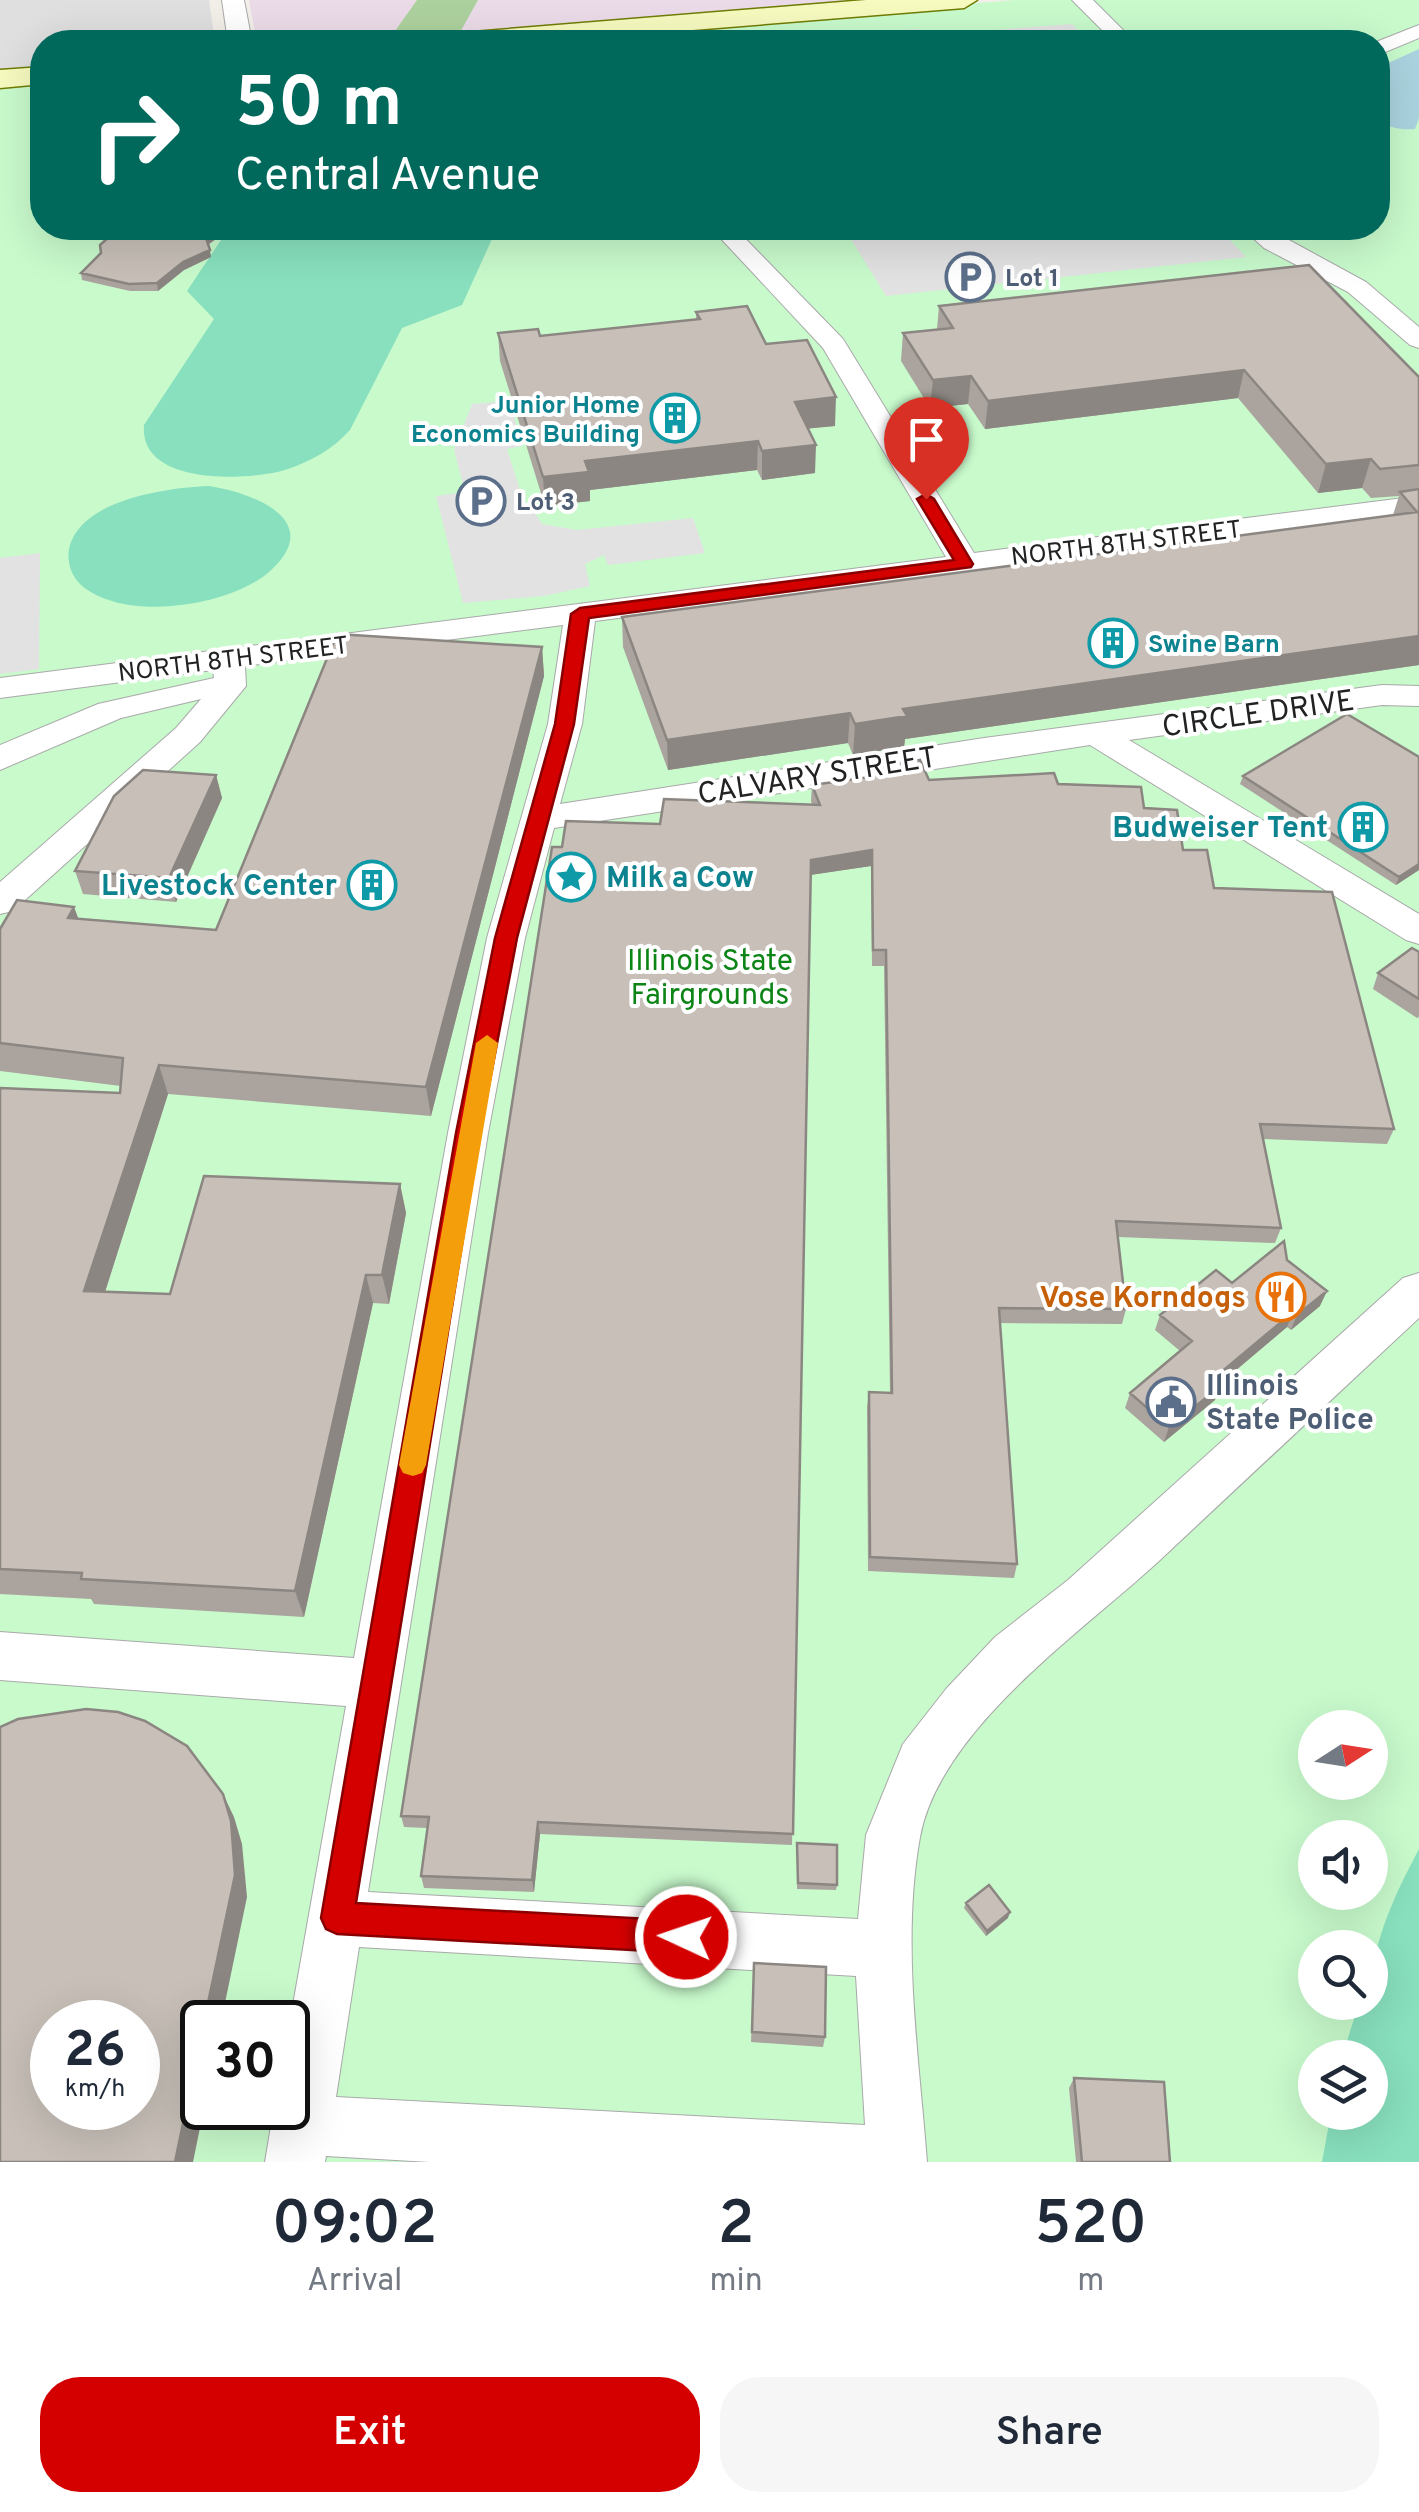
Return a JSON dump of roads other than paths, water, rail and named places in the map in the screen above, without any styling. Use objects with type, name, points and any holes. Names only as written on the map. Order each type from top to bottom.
[{"type":"main road","points":[[672,30],[964,0]]},
{"type":"main road","points":[[0,79],[30,77]]},
{"type":"street","points":[[233,0],[238,30]]},
{"type":"street","points":[[1082,0],[1113,30]]},
{"type":"street","points":[[1390,44],[1419,31]]},
{"type":"street","points":[[734,240],[834,344],[965,564]]},
{"type":"street","points":[[1268,240],[1358,287],[1419,340]]},
{"type":"street","name":"NORTH 8TH STREET","points":[[0,688],[229,672],[580,614],[1419,504]]},
{"type":"street","points":[[580,614],[565,724],[506,938],[468,1133],[298,2144],[897,2159],[883,1949],[894,1834],[922,1763],[964,1706],[1013,1654],[1086,1596],[1419,1291]]},
{"type":"street","points":[[0,759],[57,728],[114,707],[188,690],[229,672]]},
{"type":"street","points":[[0,902],[188,735],[229,672]]},
{"type":"street","name":"CIRCLE DRIVE","points":[[1098,735],[1382,696],[1419,696]]},
{"type":"street","points":[[1098,735],[1419,931]]},
{"type":"street","name":"CALVARY STREET","points":[[537,818],[1098,735]]},
{"type":"street","points":[[0,1656],[377,1684]]},
{"type":"street","points":[[337,1918],[883,1949]]},
{"type":"water","points":[[1419,49],[1419,118],[1415,129],[1390,126],[1390,62]]},
{"type":"place","name":"Lot 1","points":[[970,277]]},
{"type":"place","name":"Junior Home Economics Building","points":[[675,418]]},
{"type":"place","name":"Lot 3","points":[[481,501]]},
{"type":"place","name":"Swine Barn","points":[[1113,643]]},
{"type":"place","name":"Budweiser Tent","points":[[1363,827]]},
{"type":"place","name":"Milk a Cow","points":[[571,877]]},
{"type":"place","name":"Livestock Center","points":[[372,885]]},
{"type":"place","name":"Vose Korndogs","points":[[1281,1297]]},
{"type":"place","name":"Illinois State Police","points":[[1171,1402]]},
{"type":"park label","name":"Illinois State Fairgrounds","points":[[710,977]]}]
